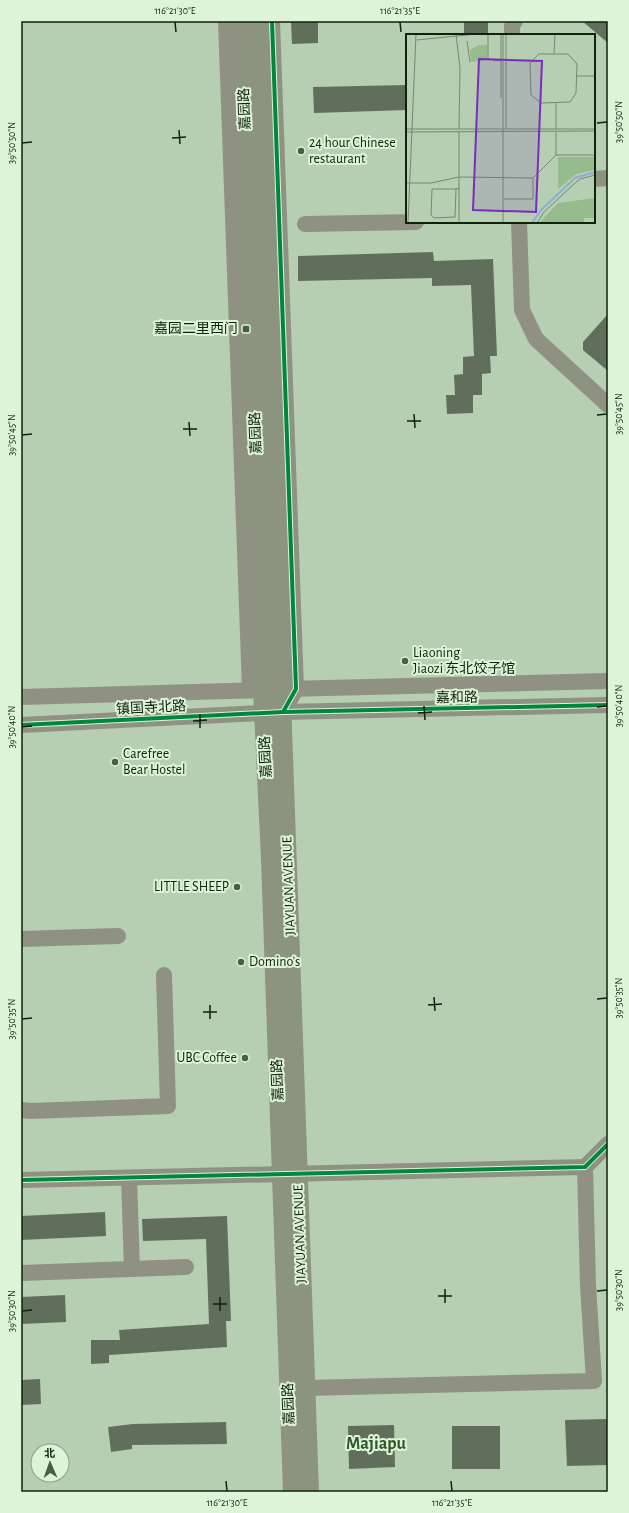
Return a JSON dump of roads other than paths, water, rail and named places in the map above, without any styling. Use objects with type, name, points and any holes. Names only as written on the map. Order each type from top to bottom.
[{"type":"main road","name":"嘉园路","points":[[242,21],[253,331],[273,690]]},
{"type":"main road","name":"嘉园路","points":[[257,21],[273,690]]},
{"type":"main road","name":"JIAYUAN AVENUE","points":[[273,690],[289,1173],[306,1388],[309,1492]]},
{"type":"main road","name":"嘉园路","points":[[289,1173],[293,1492]]},
{"type":"street","points":[[226,21],[273,690]]},
{"type":"street","points":[[272,21],[273,690]]},
{"type":"street","points":[[512,34],[512,26],[515,21]]},
{"type":"street","points":[[595,179],[608,178]]},
{"type":"street","points":[[305,224],[406,222]]},
{"type":"street","points":[[519,223],[522,310],[536,339],[608,405]]},
{"type":"street","name":"嘉和路","points":[[273,690],[608,681]]},
{"type":"street","name":"镇国寺北路","points":[[21,697],[273,690]]},
{"type":"street","name":"嘉和路","points":[[273,713],[608,705]]},
{"type":"street","name":"镇国寺北路","points":[[21,726],[273,713]]},
{"type":"street","points":[[21,939],[118,936]]},
{"type":"street","points":[[21,1110],[30,1111],[168,1106],[164,975]]},
{"type":"street","points":[[21,1180],[585,1167],[608,1144]]},
{"type":"street","points":[[306,1388],[594,1381],[588,1284],[585,1167]]},
{"type":"street","points":[[130,1178],[132,1269]]},
{"type":"street","points":[[21,1273],[186,1268]]},
{"type":"place","name":"24 hour Chinese restaurant","points":[[301,151]]},
{"type":"place","name":"嘉园二里西门","points":[[246,329]]},
{"type":"place","name":"Liaoning Jiaozi 东北饺子馆","points":[[405,661]]},
{"type":"place","name":"Carefree Bear Hostel","points":[[115,762]]},
{"type":"place","name":"LITTLE SHEEP","points":[[237,887]]},
{"type":"place","name":"Domino's","points":[[241,962]]},
{"type":"place","name":"UBC Coffee","points":[[245,1058]]},
{"type":"district","name":"Majiapu","points":[[376,1444]]}]
